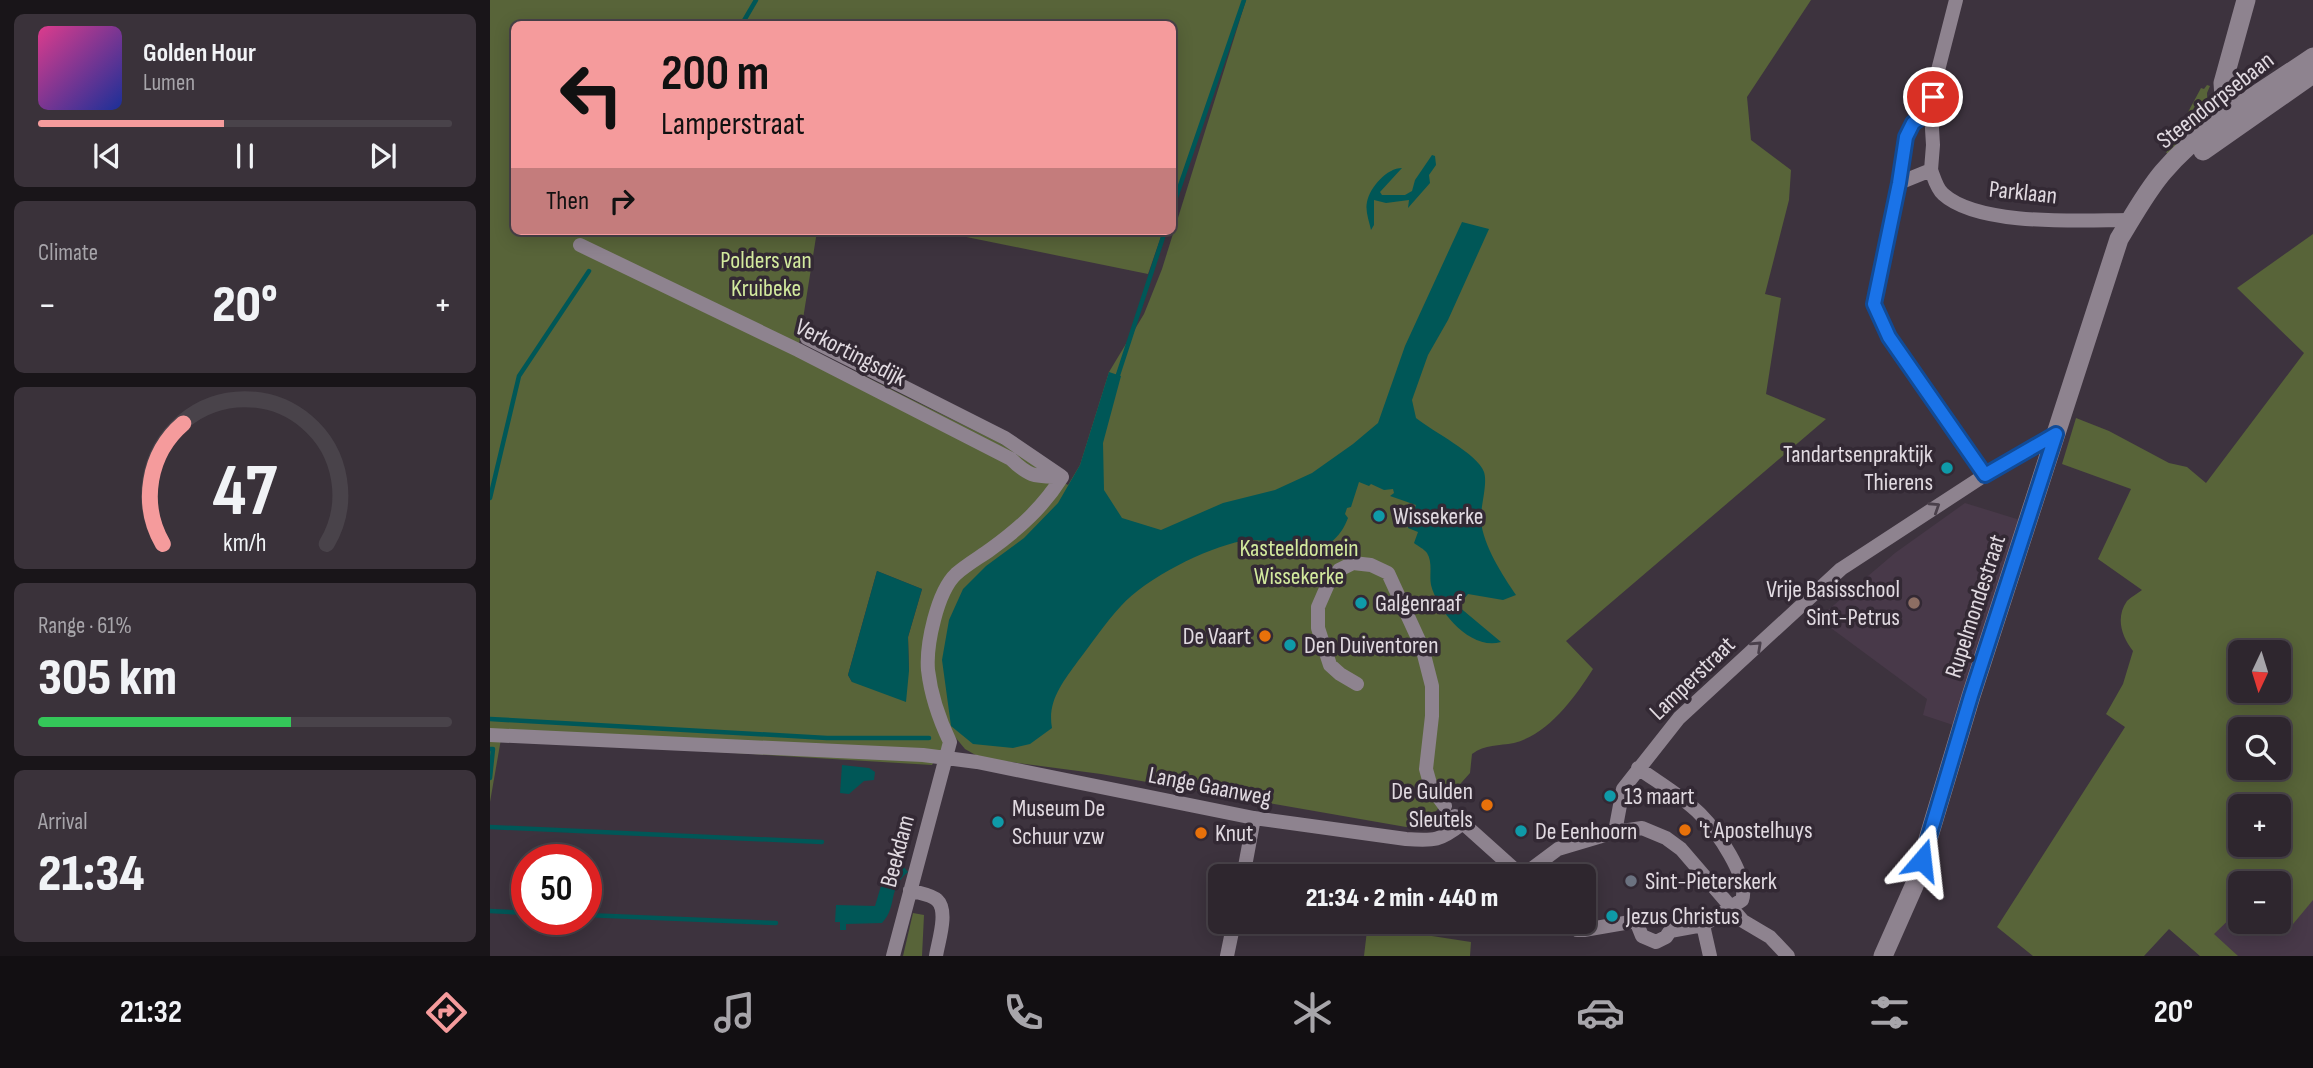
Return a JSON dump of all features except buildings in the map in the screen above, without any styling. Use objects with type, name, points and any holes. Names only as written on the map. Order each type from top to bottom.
[{"type":"main road","points":[[2235,119],[2224,97],[2223,83],[2246,0]]},
{"type":"main road","name":"Steendorpsebaan","points":[[2110,269],[2151,204],[2167,185],[2235,119],[2313,57]]},
{"type":"main road","name":"Steendorpsebaan","points":[[2110,269],[2119,239],[2148,190],[2188,146],[2313,74]]},
{"type":"main road","name":"Rupelmondestraat","points":[[1883,956],[1914,886],[1975,684],[2110,269]]},
{"type":"street","points":[[1899,183],[1931,170],[1931,111],[1935,82],[1956,0]]},
{"type":"street","points":[[1931,111],[1913,123],[1906,137],[1874,304],[1889,337],[1985,475]]},
{"type":"street","name":"Parklaan","points":[[1931,170],[1940,192],[1954,202],[1978,211],[2007,217],[2038,219],[2130,220]]},
{"type":"street","name":"Verkortingsdijk","points":[[580,245],[1011,459],[1024,472],[1062,477]]},
{"type":"street","name":"Verkortingsdijk","points":[[807,338],[1005,438],[1062,477]]},
{"type":"street","name":"Lamperstraat","points":[[1615,832],[1623,789],[1679,718],[1841,569],[1985,475],[2056,434]]},
{"type":"street","points":[[947,759],[950,742],[936,710],[928,668],[939,602],[955,575],[1036,513],[1062,477]]},
{"type":"street","points":[[1357,684],[1330,665],[1318,628],[1318,607],[1328,584],[1339,570],[1353,563],[1371,565],[1388,573],[1422,647],[1432,686],[1432,716],[1426,769],[1431,787],[1454,815],[1509,864]]},
{"type":"street","name":"Lange Gaanweg","points":[[490,735],[923,755],[977,762],[1254,818],[1425,841],[1444,838],[1454,815]]},
{"type":"street","name":"Beekdam","points":[[893,956],[939,779],[947,759]]},
{"type":"street","points":[[1596,928],[1636,921],[1642,936],[1657,942],[1666,937],[1670,930],[1703,925],[1738,904],[1744,894],[1742,878],[1700,814],[1638,768]]},
{"type":"street","points":[[1245,864],[1254,818]]},
{"type":"street","points":[[1538,864],[1558,849],[1615,832],[1642,828],[1666,838],[1681,849],[1743,921],[1770,937],[1788,956]]},
{"type":"street","points":[[909,890],[935,898],[941,906],[936,956]]},
{"type":"street","points":[[1703,925],[1710,956]]},
{"type":"street","points":[[1227,956],[1232,934]]},
{"type":"shaded area","points":[[1432,155],[1435,156],[1436,165],[1429,175],[1430,183],[1408,208],[1409,200],[1386,203],[1374,200],[1374,225],[1371,230],[1367,205],[1375,185],[1391,171],[1402,168],[1380,192],[1382,195],[1405,195],[1412,191],[1415,180]]},
{"type":"shaded area","points":[[1462,222],[1489,229],[1448,320],[1428,355],[1412,400],[1416,418],[1464,450],[1484,472],[1481,521],[1485,540],[1516,595],[1503,600],[1468,594],[1458,606],[1501,642],[1478,641],[1457,627],[1441,607],[1431,585],[1429,557],[1414,543],[1418,532],[1408,528],[1416,505],[1390,496],[1394,493],[1393,489],[1384,490],[1359,482],[1351,507],[1347,508],[1345,514],[1348,518],[1345,524],[1334,540],[1323,547],[1303,551],[1261,541],[1242,541],[1194,557],[1132,595],[1104,626],[1062,684],[1054,700],[1052,728],[1030,744],[1013,748],[973,744],[951,726],[942,660],[949,620],[963,589],[986,566],[1024,538],[1058,503],[1080,465],[1109,372],[1121,376],[1103,443],[1104,490],[1122,518],[1161,530],[1223,503],[1275,490],[1312,473],[1378,423],[1405,346]]},
{"type":"shaded area","name":"Vrije Basisschool Sint-Petrus","points":[[1965,503],[2020,520],[1953,725],[1923,715],[1927,699],[1816,617],[1821,616],[1895,553]]},
{"type":"shaded area","points":[[877,571],[922,589],[908,637],[906,702],[852,682],[848,675]]},
{"type":"shaded area","points":[[842,765],[869,768],[875,772],[874,780],[864,781],[849,794],[840,793]]},
{"type":"shaded area","points":[[2313,775],[2313,956],[2200,956],[2174,933],[2212,887],[2228,877],[2228,934],[2291,934],[2291,871],[2237,871],[2259,857],[2291,857],[2291,819]]},
{"type":"shaded area","points":[[900,862],[908,872],[897,885],[890,910],[882,923],[846,924],[846,930],[840,930],[840,922],[835,922],[836,905],[875,906],[886,869]]},
{"type":"green space","points":[[490,0],[1243,0],[1176,195],[1176,21],[511,21],[511,235],[816,235],[799,344],[998,442],[1068,485],[1080,465],[1109,372],[1144,314],[1173,235],[1176,235],[1176,224],[1246,0],[1811,0],[1747,97],[1751,140],[1791,170],[1789,200],[1765,294],[1781,298],[1766,394],[1826,419],[1566,641],[1593,669],[1578,691],[1560,713],[1539,732],[1514,743],[1487,747],[1472,754],[1470,773],[1428,820],[1406,827],[1101,774],[981,758],[965,749],[951,732],[932,765],[501,739],[490,802]],"holes":[[[877,571],[922,589],[908,637],[909,671],[852,682],[848,675]]]},
{"type":"green space","points":[[2207,85],[2210,86],[2207,93],[2208,114],[2166,153],[2201,88],[2204,89]]},
{"type":"green space","points":[[2313,234],[2313,900],[2291,927],[2291,871],[2228,871],[2228,921],[2214,934],[2238,956],[2200,956],[2169,929],[2144,956],[2033,956],[1997,927],[2125,727],[2106,714],[2123,684],[2133,651],[2121,627],[2123,607],[2142,590],[2098,559],[2131,489],[2062,464],[2076,418],[2109,431],[2169,463],[2187,467],[2206,483],[2304,353],[2237,288]]},
{"type":"green space","points":[[957,235],[1162,235],[1148,274]]},
{"type":"green space","points":[[913,913],[924,915],[922,956],[903,956]]},
{"type":"green space","points":[[1367,934],[1432,934],[1471,942],[1470,956],[1364,956]]},
{"type":"waterway","points":[[744,21],[756,0]]},
{"type":"waterway","points":[[1176,197],[1244,0]]},
{"type":"waterway","points":[[1118,375],[1164,235]]},
{"type":"waterway","points":[[490,498],[519,376],[589,271]]},
{"type":"waterway","points":[[490,719],[827,738],[929,738]]},
{"type":"waterway","points":[[490,749],[493,749],[490,778]]},
{"type":"waterway","points":[[490,827],[822,842]]},
{"type":"waterway","points":[[490,911],[511,912]]},
{"type":"waterway","points":[[602,916],[776,923]]},
{"type":"place","name":"Tandartsenpraktijk Thierens","points":[[1947,468]]},
{"type":"place","name":"Wissekerke","points":[[1379,516]]},
{"type":"place","name":"Galgenraaf","points":[[1361,603]]},
{"type":"place","name":"Vrije Basisschool Sint-Petrus","points":[[1914,603]]},
{"type":"place","name":"De Vaart","points":[[1265,636]]},
{"type":"place","name":"Den Duiventoren","points":[[1290,645]]},
{"type":"place","name":"13 maart","points":[[1610,796]]},
{"type":"place","name":"De Gulden Sleutels","points":[[1487,805]]},
{"type":"place","name":"Museum De Schuur vzw","points":[[998,822]]},
{"type":"place","name":"'t Apostelhuys","points":[[1685,830]]},
{"type":"place","name":"De Eenhoorn","points":[[1521,831]]},
{"type":"place","name":"Knut","points":[[1201,833]]},
{"type":"place","name":"Sint-Pieterskerk","points":[[1631,881]]},
{"type":"place","name":"Jezus Christus","points":[[1612,916]]},
{"type":"route","points":[[1922,860],[1971,696],[2056,434],[1985,475],[1889,337],[1874,304],[1906,137],[1913,123],[1931,111],[1933,97]]},
{"type":"park label","name":"Polders van Kruibeke","points":[[766,274]]},
{"type":"park label","name":"Kasteeldomein Wissekerke","points":[[1299,562]]}]
